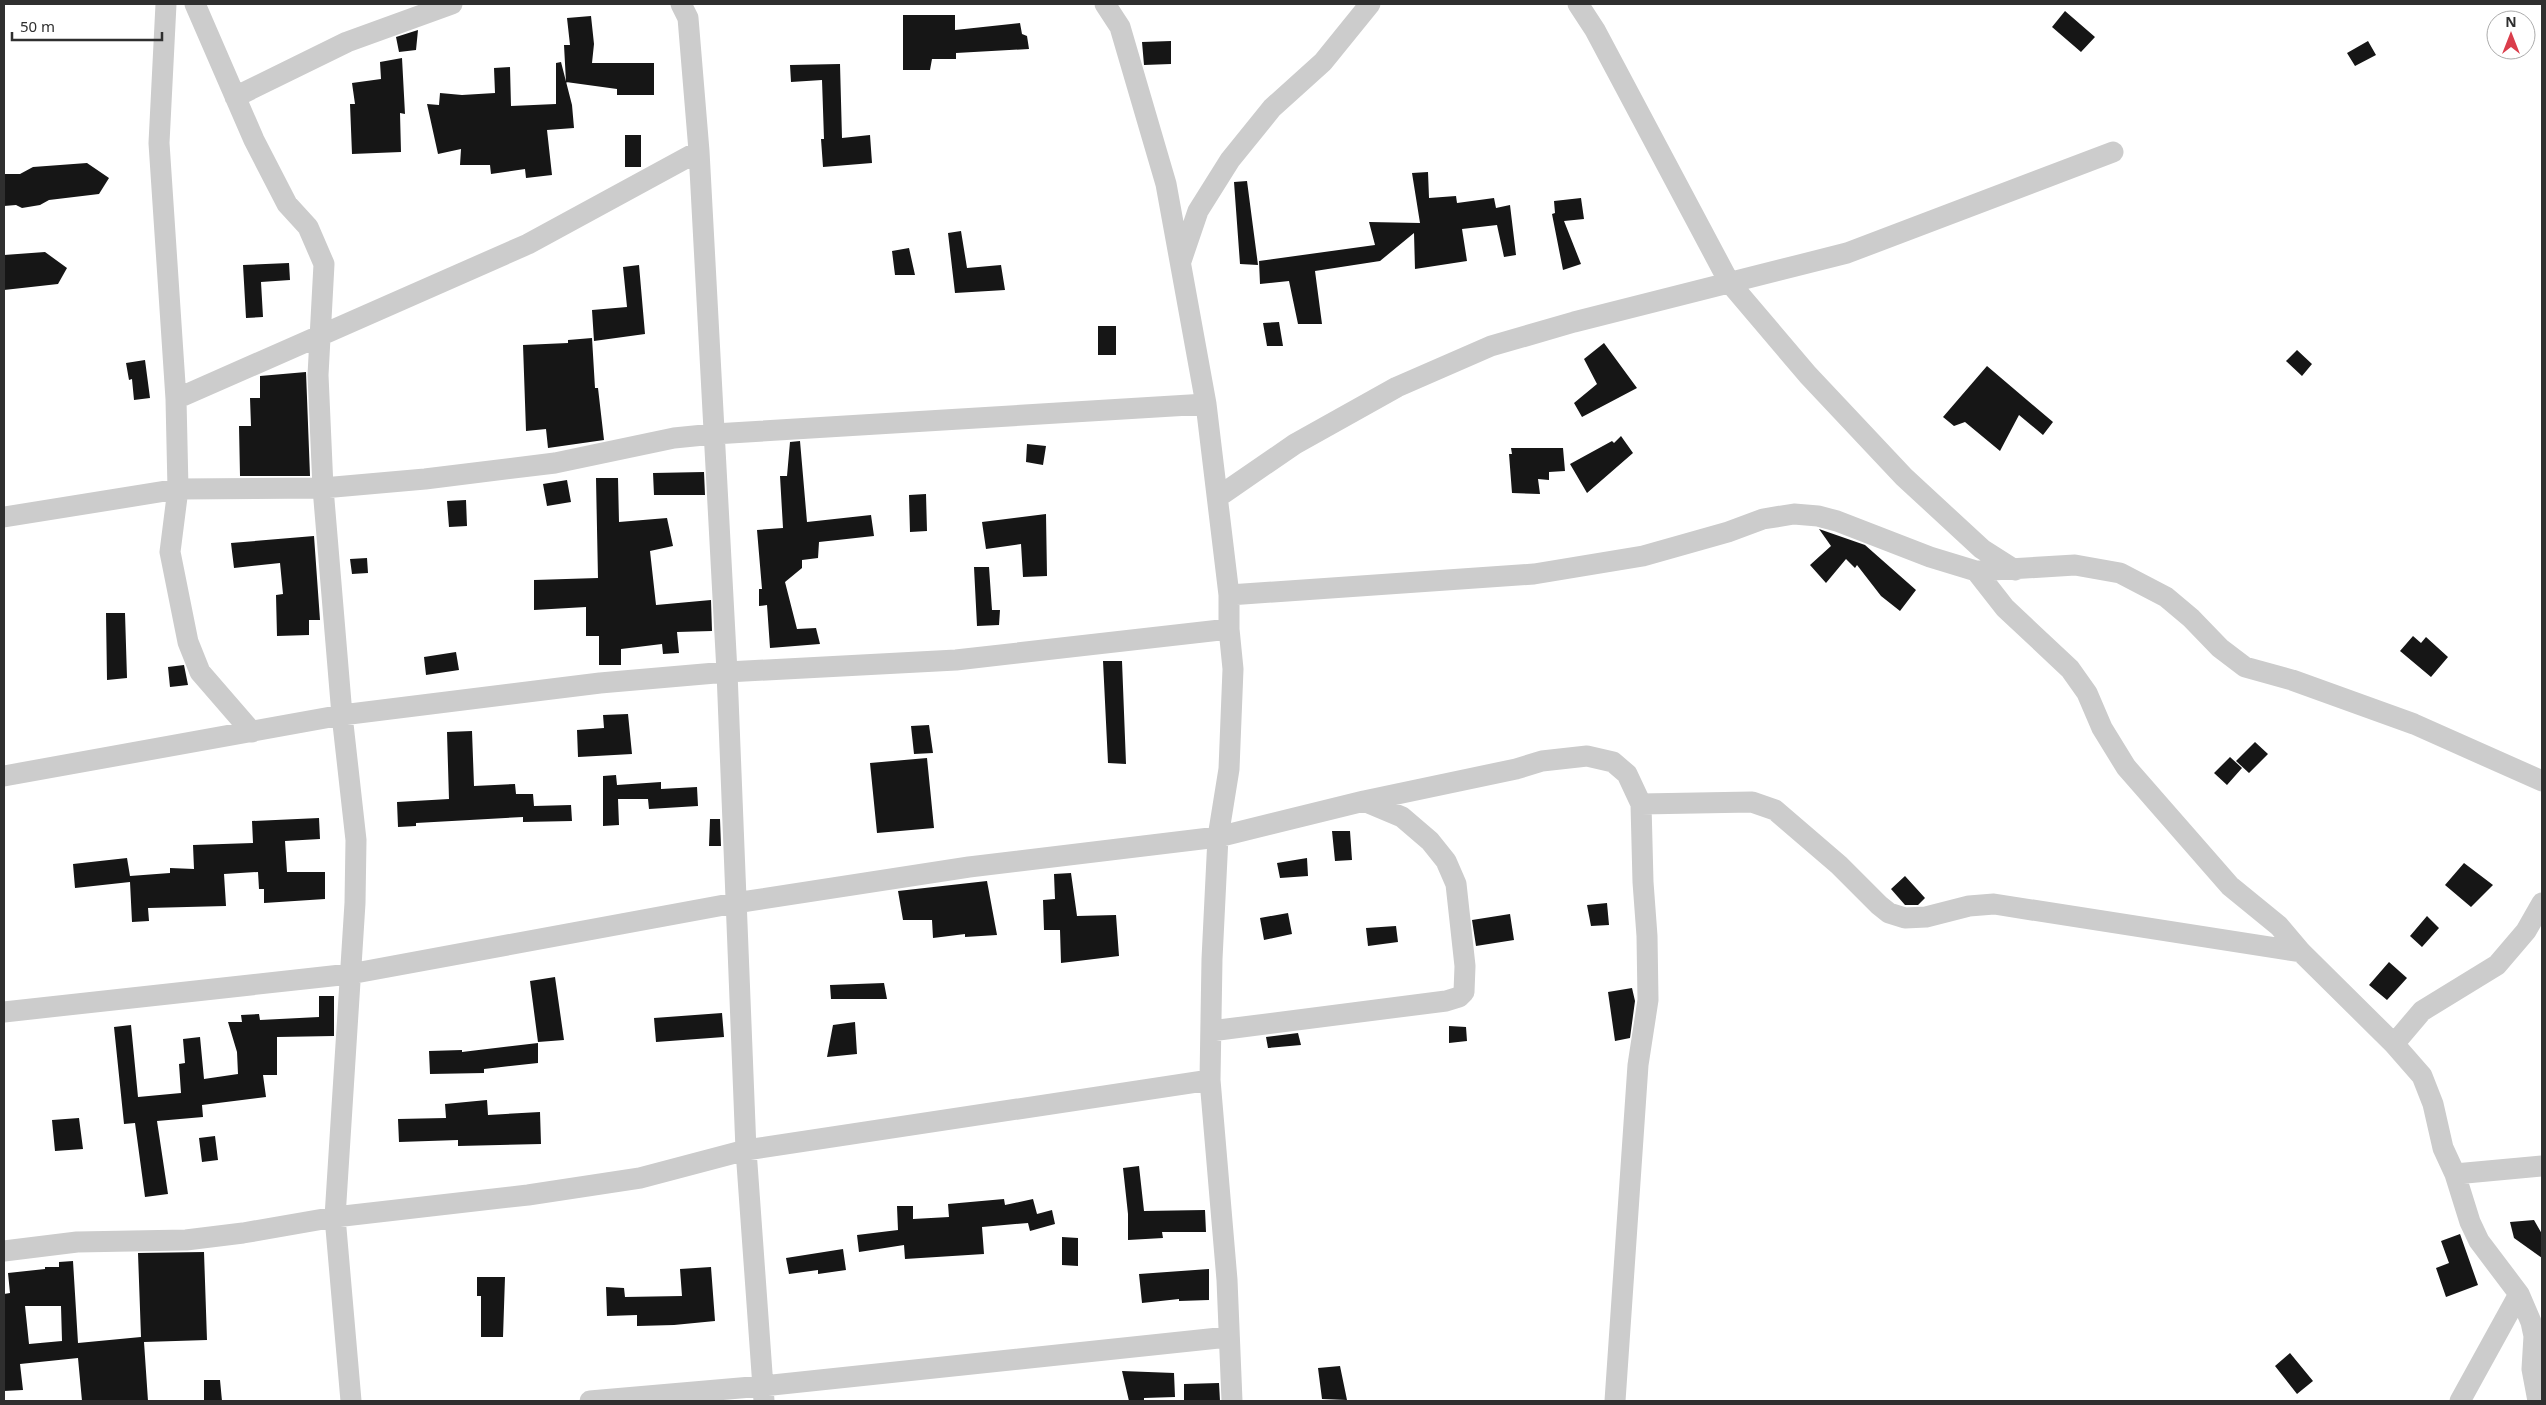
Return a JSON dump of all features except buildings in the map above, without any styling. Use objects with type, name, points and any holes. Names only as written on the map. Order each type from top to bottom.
[{"type":"street","points":[[166,4],[159,143],[176,399],[178,489],[170,552],[188,642],[200,672],[252,732]]},
{"type":"street","points":[[195,4],[235,97],[287,204],[308,228],[324,264],[318,375],[323,488],[342,715],[356,840],[335,1218],[351,1401]]},
{"type":"street","points":[[235,97],[347,42],[452,4]]},
{"type":"street","points":[[681,4],[688,18],[700,151],[728,672],[735,903],[746,1150],[764,1394]]},
{"type":"street","points":[[1105,4],[1120,27],[1166,184],[1206,404],[1229,595],[1229,629],[1233,670],[1229,769],[1218,837],[1210,1080],[1227,1280],[1232,1401]]},
{"type":"street","points":[[1181,262],[1198,211],[1230,160],[1272,108],[1323,62],[1370,4]]},
{"type":"street","points":[[1578,4],[1604,47],[1729,282],[1808,375],[1904,477],[1982,549],[2015,570]]},
{"type":"street","points":[[176,399],[528,244],[700,151]]},
{"type":"street","points":[[1218,497],[1295,444],[1397,387],[1491,346],[1574,322],[1847,253],[2113,152]]},
{"type":"street","points":[[4,517],[178,489],[323,488],[425,479],[555,463],[674,438],[714,434],[1206,404]]},
{"type":"street","points":[[1229,595],[1534,574],[1642,556],[1728,532],[1763,519],[1794,514],[1818,516],[1837,521],[1930,558],[1976,571],[2075,565],[2120,573],[2166,597],[2192,618],[2220,648],[2245,667],[2292,680],[2414,724],[2542,780]]},
{"type":"street","points":[[1976,571],[2005,608],[2070,670],[2086,693],[2102,728],[2126,766],[2230,886],[2279,926],[2301,952],[2394,1044],[2422,1076],[2433,1104],[2443,1148],[2455,1174],[2470,1222],[2479,1241],[2519,1294],[2534,1336],[2532,1368],[2538,1401]]},
{"type":"street","points":[[4,776],[342,715],[600,683],[728,672],[956,660],[1229,629]]},
{"type":"street","points":[[4,1012],[350,974],[735,903],[969,867],[1218,837],[1364,801],[1542,761],[1588,756],[1612,762],[1627,774],[1641,804],[1642,882],[1647,936],[1648,1000],[1638,1065],[1614,1401]]},
{"type":"street","points":[[1211,1031],[1446,1002],[1459,998],[1464,992],[1465,966],[1456,884],[1446,861],[1430,841],[1402,817],[1364,801]]},
{"type":"street","points":[[1641,804],[1752,802],[1775,810],[1839,865],[1878,905],[1889,913],[1905,918],[1926,917],[1969,906],[1994,904],[2301,952]]},
{"type":"street","points":[[2394,1044],[2422,1011],[2497,965],[2526,930],[2542,903]]},
{"type":"street","points":[[4,1251],[77,1242],[186,1240],[335,1218],[528,1195],[640,1178],[746,1150],[1210,1080]]},
{"type":"street","points":[[2455,1174],[2542,1166]]},
{"type":"street","points":[[2460,1401],[2519,1294]]},
{"type":"street","points":[[590,1401],[764,1394],[1228,1337]]}]
